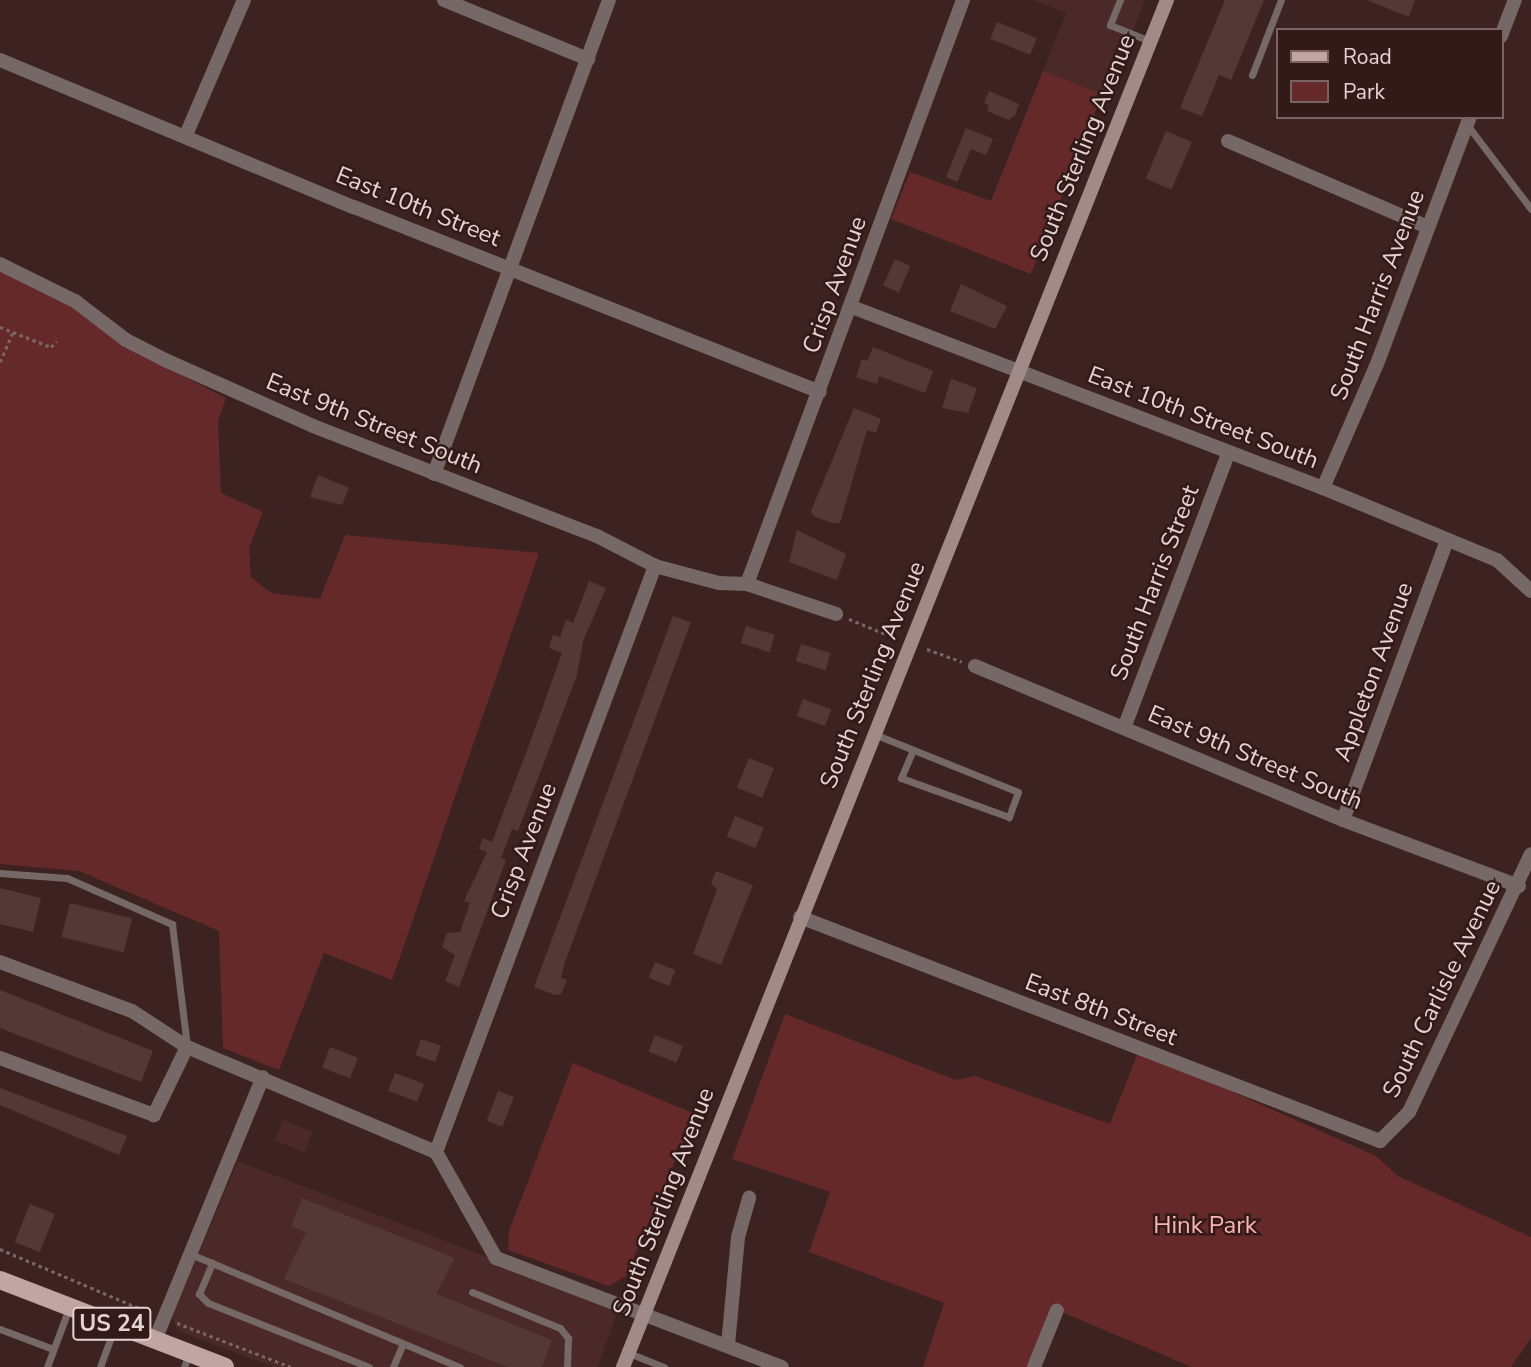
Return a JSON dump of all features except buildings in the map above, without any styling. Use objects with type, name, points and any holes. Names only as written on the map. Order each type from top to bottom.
[{"type":"main road","name":"South Sterling Avenue","points":[[623,1367],[1167,0]]},
{"type":"main road","name":"US 24","points":[[0,1280],[155,1340],[186,1360],[225,1367]]},
{"type":"street","points":[[186,135],[244,0]]},
{"type":"street","points":[[444,0],[588,59]]},
{"type":"street","points":[[435,474],[610,0]]},
{"type":"street","name":"Crisp Avenue","points":[[747,584],[852,307],[963,0]]},
{"type":"street","points":[[1503,31],[1515,0]]},
{"type":"street","name":"East 10th Street","points":[[0,60],[510,269],[820,391]]},
{"type":"street","name":"South Harris Avenue","points":[[1323,488],[1377,364],[1469,121]]},
{"type":"street","points":[[1228,141],[1429,227]]},
{"type":"street","name":"East 9th Street South","points":[[0,264],[75,301],[126,340],[165,360],[435,474],[597,536],[655,566],[719,583],[747,584],[836,614]]},
{"type":"street","name":"East 10th Street South","points":[[852,307],[1228,454],[1323,488],[1497,560],[1530,590]]},
{"type":"street","name":"South Harris Street","points":[[1124,728],[1228,454]]},
{"type":"street","name":"Appleton Avenue","points":[[1343,820],[1447,540]]},
{"type":"street","name":"Crisp Avenue","points":[[436,1152],[655,566]]},
{"type":"street","name":"East 9th Street South","points":[[975,666],[1343,820],[1519,886]]},
{"type":"street","name":"South Carlisle Avenue","points":[[1385,1140],[1409,1112],[1519,886],[1531,854]]},
{"type":"street","name":"East 8th Street","points":[[800,917],[1385,1140]]},
{"type":"street","points":[[0,962],[132,1011],[187,1048],[263,1077],[430,1153],[436,1152],[496,1258],[645,1312],[782,1367]]},
{"type":"street","points":[[0,1058],[154,1115],[187,1048]]},
{"type":"street","points":[[155,1340],[263,1077]]},
{"type":"street","points":[[728,1345],[738,1237],[749,1199]]},
{"type":"street","points":[[1034,1367],[1057,1310]]},
{"type":"lane","points":[[1120,0],[1110,24],[1150,41]]},
{"type":"lane","points":[[1252,75],[1281,0]]},
{"type":"lane","points":[[1469,121],[1531,209]]},
{"type":"lane","points":[[874,734],[1018,792],[1009,817],[901,778],[913,750]]},
{"type":"lane","points":[[0,873],[67,878],[172,924],[187,1048]]},
{"type":"lane","points":[[190,1254],[460,1367]]},
{"type":"lane","points":[[212,1263],[199,1294],[208,1303],[369,1367]]},
{"type":"lane","points":[[472,1293],[560,1328],[568,1338],[567,1367]]},
{"type":"lane","points":[[47,1367],[69,1307]]},
{"type":"lane","points":[[100,1367],[116,1325]]},
{"type":"lane","points":[[0,1329],[53,1349]]},
{"type":"lane","points":[[393,1367],[403,1345]]},
{"type":"lane","points":[[629,1353],[664,1367]]},
{"type":"path","points":[[0,327],[51,347],[57,341]]},
{"type":"path","points":[[0,362],[12,332]]},
{"type":"path","points":[[836,614],[888,635]]},
{"type":"path","points":[[927,649],[975,666]]},
{"type":"path","points":[[0,1249],[164,1318],[291,1367]]},
{"type":"shaded area","points":[[1033,0],[1145,0],[1107,96],[1043,71],[1066,13]]},
{"type":"shaded area","points":[[283,1120],[313,1132],[304,1152],[275,1140]]},
{"type":"shaded area","points":[[238,1161],[604,1302],[616,1316],[598,1367],[274,1367],[178,1331],[172,1316]]},
{"type":"green space","points":[[1043,71],[1102,94],[1031,274],[891,219],[910,172],[991,201]]},
{"type":"green space","points":[[0,271],[75,306],[136,352],[226,398],[218,421],[221,493],[263,512],[249,548],[251,577],[271,593],[320,599],[345,535],[539,553],[392,980],[324,953],[279,1070],[223,1048],[219,931],[79,871],[0,864]]},
{"type":"green space","name":"Hink Park","points":[[785,1014],[956,1080],[975,1076],[1110,1124],[1139,1050],[1376,1156],[1398,1176],[1531,1237],[1531,1338],[1511,1367],[1192,1367],[1057,1310],[1034,1367],[923,1367],[944,1303],[809,1252],[830,1192],[732,1159]]},
{"type":"green space","points":[[573,1063],[695,1114],[626,1276],[609,1286],[508,1250],[509,1231]]}]
